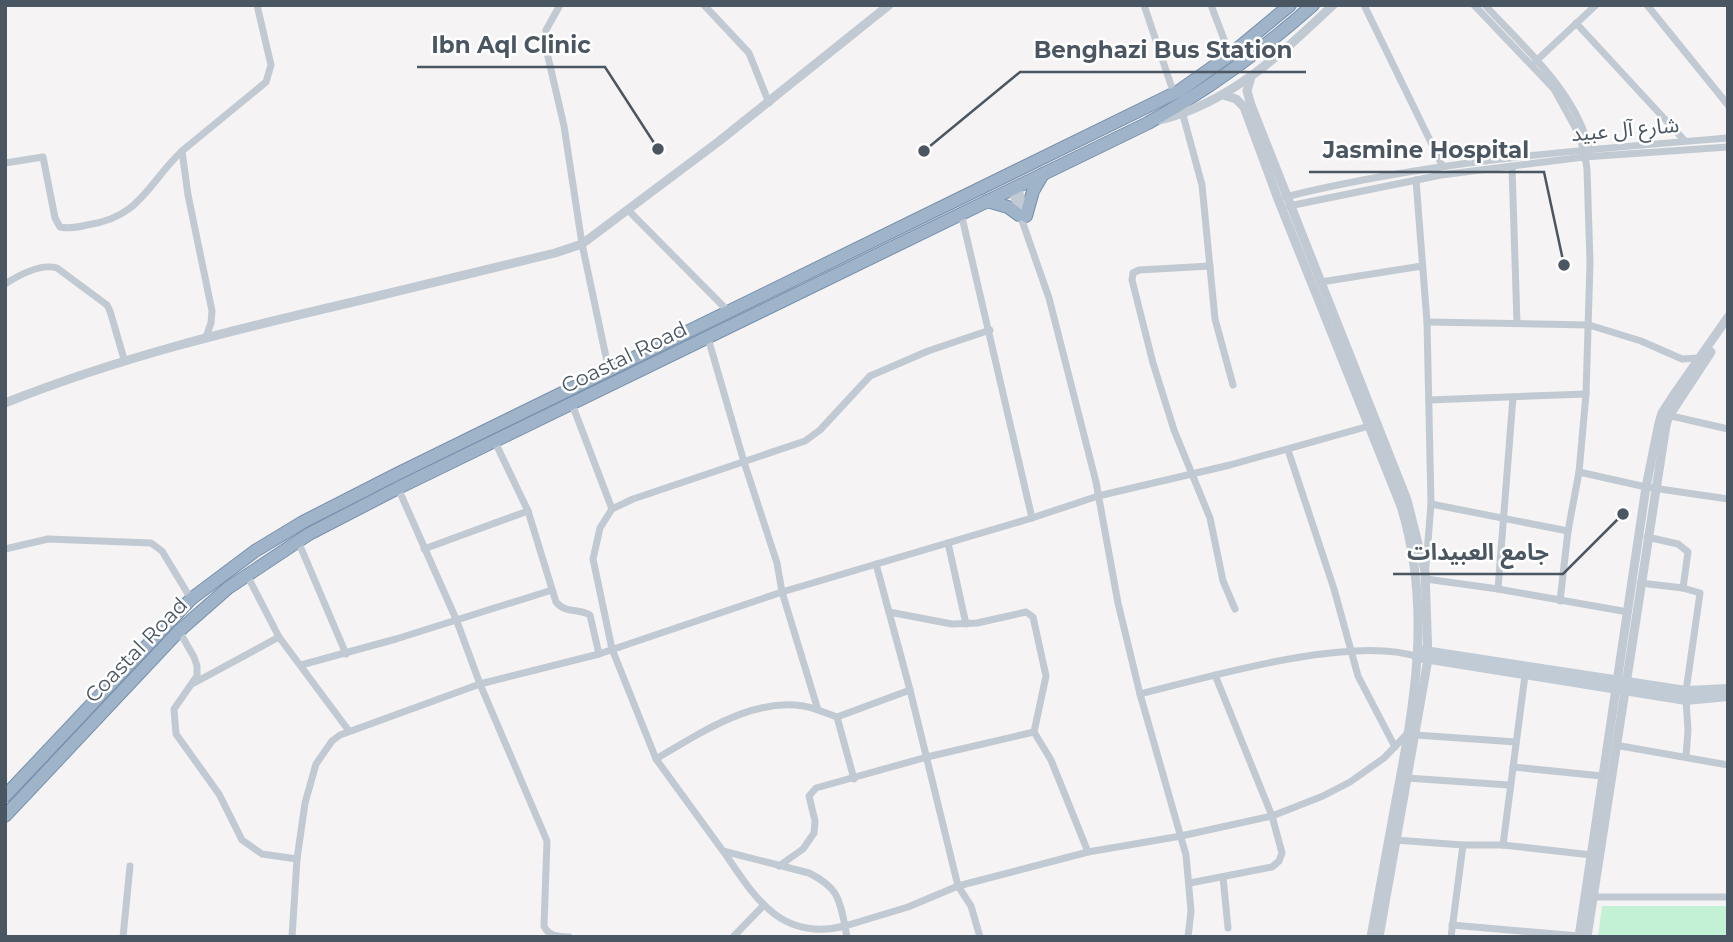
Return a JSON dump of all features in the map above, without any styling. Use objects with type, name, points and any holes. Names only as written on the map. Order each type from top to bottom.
[{"type":"highway","points":[[1255,36],[1280,5]]},
{"type":"highway","name":"Coastal Road","points":[[5,796],[191,599],[255,551],[303,522],[727,310],[1174,94],[1255,36],[1290,5]]},
{"type":"highway","name":"Coastal Road","points":[[5,816],[179,631],[247,574],[298,541],[398,488],[1148,123],[1225,77],[1269,44],[1312,5]]},
{"type":"highway","points":[[987,201],[1008,207],[1022,215],[1044,174]]},
{"type":"main road","points":[[1420,654],[1525,675],[1620,685]]},
{"type":"main road","points":[[1420,654],[1686,695],[1728,696]]},
{"type":"main road","points":[[1686,695],[1728,689]]},
{"type":"street","points":[[5,163],[43,157],[55,218],[60,227],[108,222],[118,217],[146,195],[169,163],[182,151],[266,82],[271,65],[257,5]]},
{"type":"street","points":[[560,5],[546,30],[545,44],[564,126],[582,244],[609,371]]},
{"type":"street","points":[[704,5],[749,54],[769,103]]},
{"type":"street","points":[[5,403],[61,380],[124,359],[543,256],[582,244],[769,103],[889,5]]},
{"type":"street","points":[[1144,5],[1174,94]]},
{"type":"street","points":[[1211,5],[1230,55]]},
{"type":"street","points":[[1148,123],[1183,115],[1223,96],[1283,51],[1333,5]]},
{"type":"street","points":[[1364,5],[1442,165]]},
{"type":"street","points":[[1475,5],[1554,89],[1587,154]]},
{"type":"street","points":[[1486,5],[1560,87],[1574,108],[1587,154],[1590,263],[1586,394],[1579,472],[1568,530],[1560,601]]},
{"type":"street","points":[[1536,61],[1596,5]]},
{"type":"street","points":[[1647,5],[1728,105]]},
{"type":"street","points":[[1576,23],[1685,141]]},
{"type":"street","points":[[1251,77],[1247,87],[1249,98],[1284,202],[1408,530],[1418,579],[1420,654]]},
{"type":"street","points":[[1223,96],[1236,99],[1244,107],[1321,282],[1407,500],[1426,575]]},
{"type":"street","points":[[1183,115],[1202,185],[1215,319],[1233,385]]},
{"type":"street","name":"شارع آل عبيد","points":[[1284,202],[1441,175],[1685,141],[1728,138]]},
{"type":"street","name":"شارع آل عبيد","points":[[1284,202],[1442,165],[1728,147]]},
{"type":"street","points":[[182,151],[188,195],[212,311],[206,337]]},
{"type":"street","points":[[1512,167],[1517,323]]},
{"type":"street","points":[[1379,937],[1407,778],[1420,654],[1431,504],[1427,322],[1416,180]]},
{"type":"street","points":[[1015,188],[1049,298],[1098,496],[1118,603],[1140,694],[1181,836],[1190,883],[1188,937]]},
{"type":"street","points":[[628,210],[727,310]]},
{"type":"street","points":[[961,213],[1032,518]]},
{"type":"street","points":[[5,284],[47,265],[57,268],[107,305],[124,359]]},
{"type":"street","points":[[1210,266],[1139,270],[1132,276],[1153,363],[1174,430],[1209,518],[1223,581],[1235,609]]},
{"type":"street","points":[[1321,282],[1422,266]]},
{"type":"street","points":[[1587,937],[1615,745],[1628,612],[1666,415],[1688,375],[1728,317]]},
{"type":"street","points":[[1427,322],[1589,325],[1641,341],[1682,359],[1699,358]]},
{"type":"street","points":[[1666,415],[1728,327]]},
{"type":"street","points":[[783,929],[762,907],[656,759],[612,649],[593,559],[600,528],[612,509],[647,494],[805,441],[820,430],[870,376],[928,351],[989,330]]},
{"type":"street","points":[[708,338],[777,563],[782,592],[818,710]]},
{"type":"street","points":[[1682,359],[1688,375]]},
{"type":"street","points":[[1429,400],[1586,394]]},
{"type":"street","points":[[1498,589],[1513,397]]},
{"type":"street","points":[[572,404],[612,509]]},
{"type":"street","points":[[1666,415],[1728,429]]},
{"type":"street","points":[[292,937],[297,859],[305,803],[316,764],[332,741],[349,731],[480,684],[599,654],[782,592],[1098,496],[1288,450],[1369,426]]},
{"type":"street","points":[[495,442],[528,511],[556,602],[565,610],[590,615],[599,654]]},
{"type":"street","points":[[1288,450],[1334,589],[1350,651],[1363,687],[1395,747]]},
{"type":"street","points":[[1579,472],[1650,487],[1728,499]]},
{"type":"street","points":[[1452,925],[1579,936],[1602,776],[1640,583],[1647,537],[1650,487]]},
{"type":"street","points":[[398,488],[456,619],[480,684],[547,841],[544,926],[547,932],[554,936],[569,937]]},
{"type":"street","points":[[1431,504],[1568,530]]},
{"type":"street","points":[[424,549],[528,511]]},
{"type":"street","points":[[1647,537],[1678,544],[1688,552],[1683,588]]},
{"type":"street","points":[[5,549],[48,539],[151,543],[162,551],[191,599]]},
{"type":"street","points":[[298,541],[346,654]]},
{"type":"street","points":[[948,543],[965,624]]},
{"type":"street","points":[[876,565],[958,886],[971,906],[980,937]]},
{"type":"street","points":[[247,574],[279,636],[349,731]]},
{"type":"street","points":[[1426,575],[1628,612]]},
{"type":"street","points":[[1640,583],[1683,588],[1700,593],[1686,695],[1686,758]]},
{"type":"street","points":[[302,665],[346,654],[552,590]]},
{"type":"street","points":[[889,612],[952,624],[1026,612],[1033,617],[1046,676],[1034,732],[1051,760],[1088,852]]},
{"type":"street","points":[[179,631],[197,666],[194,683]]},
{"type":"street","points":[[279,636],[194,683],[179,699],[174,709],[176,734],[219,794],[242,840],[262,854],[280,859],[297,859]]},
{"type":"street","points":[[1140,694],[1275,662],[1350,651],[1420,654]]},
{"type":"street","points":[[1190,883],[1272,867],[1279,861],[1282,853],[1272,816],[1215,675]]},
{"type":"street","points":[[1503,845],[1525,675]]},
{"type":"street","points":[[656,759],[741,714],[774,706],[800,704],[837,717],[910,690]]},
{"type":"street","points":[[837,717],[853,779]]},
{"type":"street","points":[[779,866],[811,840],[816,828],[809,800],[811,792],[823,785],[1034,732]]},
{"type":"street","points":[[1371,937],[1412,734]]},
{"type":"street","points":[[800,936],[827,933],[908,907],[958,886],[1088,852],[1181,836],[1272,816],[1350,782],[1369,770],[1412,734],[1516,741]]},
{"type":"street","points":[[1615,745],[1728,765]]},
{"type":"street","points":[[1513,767],[1602,776]]},
{"type":"street","points":[[1407,778],[1509,785]]},
{"type":"street","points":[[1395,841],[1503,845],[1592,855]]},
{"type":"street","points":[[1451,937],[1463,845]]},
{"type":"street","points":[[723,851],[809,873],[829,884],[839,897],[847,937]]},
{"type":"street","points":[[123,937],[130,866]]},
{"type":"street","points":[[1223,877],[1228,928]]},
{"type":"street","points":[[1593,897],[1728,897]]},
{"type":"street","points":[[733,937],[762,907]]},
{"type":"green space","points":[[1602,906],[1728,906],[1728,937],[1598,937]]},
{"type":"place","name":"Ibn Aql Clinic","points":[[658,149]]},
{"type":"place","name":"Benghazi Bus Station","points":[[924,151]]},
{"type":"place","name":"Jasmine Hospital","points":[[1564,265]]},
{"type":"place","name":"جامع العبيدات","points":[[1623,514]]}]
